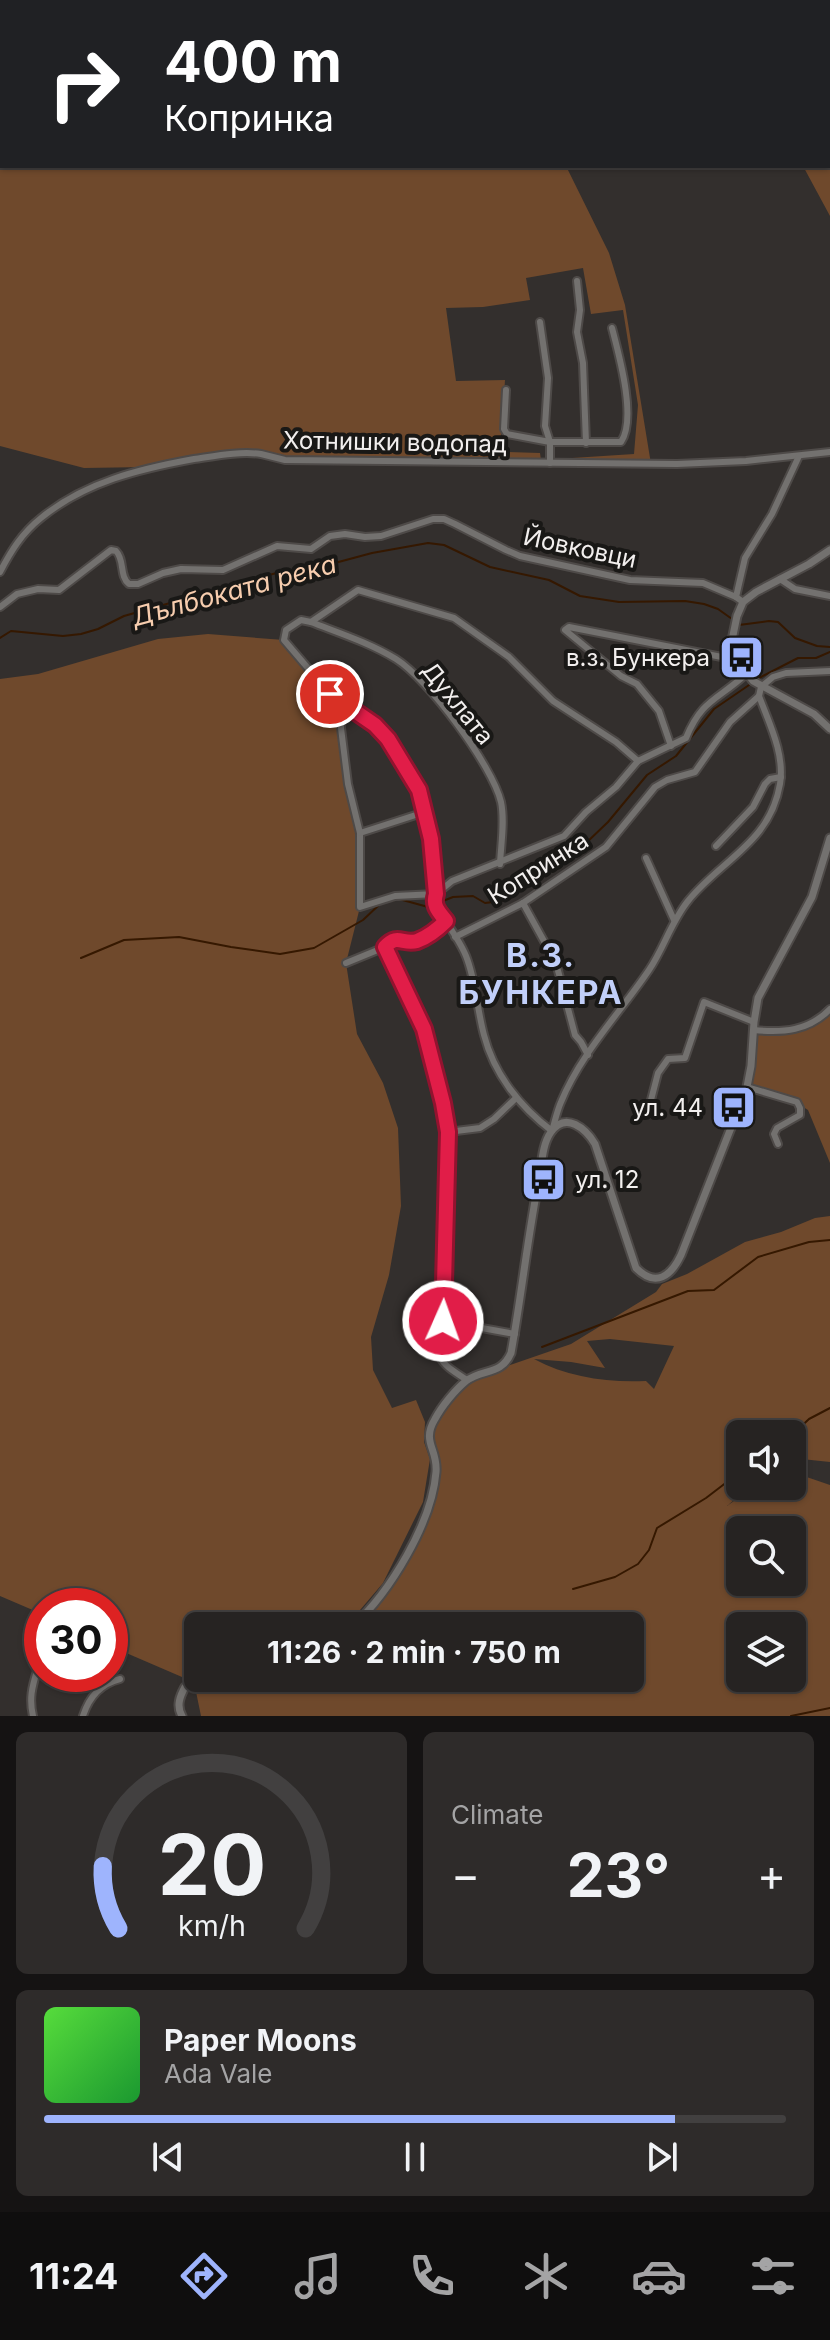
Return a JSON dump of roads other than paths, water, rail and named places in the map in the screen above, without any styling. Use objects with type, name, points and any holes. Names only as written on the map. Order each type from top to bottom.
[{"type":"street","points":[[577,281],[580,310],[577,332],[583,363],[586,443]]},
{"type":"street","points":[[540,322],[548,378],[545,426],[550,442],[550,463]]},
{"type":"street","points":[[506,390],[504,429],[507,434],[550,442],[618,443],[625,437],[628,407],[612,328]]},
{"type":"street","name":"Хотнишки водопад","points":[[0,572],[9,552],[39,519],[64,502],[96,485],[147,467],[217,456],[259,454],[285,460],[677,464],[746,461],[830,452]]},
{"type":"street","points":[[366,1612],[381,1596],[421,1527],[437,1467],[428,1432],[435,1417],[467,1380],[501,1367],[511,1353],[546,1143],[560,1103],[576,1071],[649,970],[674,920],[690,899],[760,832],[777,798],[781,777],[778,750],[760,692],[737,660],[732,640],[745,558],[772,514],[799,456]]},
{"type":"street","name":"Йовковци","points":[[0,607],[17,594],[38,589],[59,590],[111,550],[120,555],[125,581],[138,584],[181,569],[223,570],[277,546],[311,549],[330,536],[381,536],[433,519],[444,519],[520,556],[630,580],[703,583],[739,599]]},
{"type":"street","points":[[739,599],[830,550]]},
{"type":"street","points":[[780,579],[795,589],[830,596]]},
{"type":"street","points":[[552,1131],[532,1116],[516,1098],[500,1074],[485,1038],[466,956],[434,901],[431,839],[419,790],[388,739],[375,725],[330,694],[284,640],[286,630],[301,620],[311,622],[358,590],[454,618],[509,657],[553,701],[616,742],[638,761]]},
{"type":"street","name":"Духлата","points":[[311,622],[386,653],[400,662],[418,677],[468,739],[488,772],[501,802],[500,864]]},
{"type":"street","points":[[671,746],[659,711],[637,684],[621,676],[565,630],[569,627],[737,660]]},
{"type":"street","points":[[760,692],[773,677],[786,673],[830,671]]},
{"type":"street","points":[[342,704],[341,728],[348,784],[360,833],[360,907],[395,896],[436,894],[452,881],[564,836],[616,787],[638,761],[686,738],[694,718],[707,702],[728,690],[746,674]]},
{"type":"street","points":[[760,692],[814,714],[830,729]]},
{"type":"street","name":"Копринка","points":[[455,937],[523,903],[606,847],[655,787],[695,772],[730,722],[760,692]]},
{"type":"street","points":[[716,846],[753,807],[765,784],[770,779],[781,777]]},
{"type":"street","points":[[360,833],[425,812]]},
{"type":"street","points":[[552,1131],[558,1125],[572,1122],[590,1135],[636,1268],[648,1278],[661,1278],[673,1270],[747,1087],[755,1009],[762,989],[812,897],[830,838]]},
{"type":"street","points":[[646,858],[674,920]]},
{"type":"street","points":[[523,903],[556,963],[575,1035],[588,1055]]},
{"type":"street","points":[[346,963],[385,947],[390,941],[414,942],[446,921]]},
{"type":"street","points":[[385,947],[424,1029],[443,1103],[448,1132],[443,1321],[438,1342],[439,1355],[444,1366],[467,1380]]},
{"type":"street","points":[[651,1100],[662,1066],[668,1059],[685,1058],[704,1002],[773,1032],[813,1024],[830,1009]]},
{"type":"street","points":[[747,1087],[797,1102],[800,1115],[777,1128],[774,1134],[778,1144]]},
{"type":"street","points":[[448,1132],[480,1128],[516,1098]]},
{"type":"street","points":[[410,1315],[515,1334]]},
{"type":"street","points":[[182,1716],[179,1698],[184,1689]]},
{"type":"street","points":[[31,1692],[33,1716]]},
{"type":"street","points":[[83,1716],[96,1692]]},
{"type":"waterway","name":"Дълбоката река","points":[[0,638],[11,631],[63,636],[81,634],[124,616],[280,572],[305,571],[372,553],[428,543],[444,545],[490,567],[549,580],[580,596],[619,602],[685,601],[718,609],[732,619]]},
{"type":"waterway","name":"Дълбоката река","points":[[737,623],[778,622],[795,638],[830,647]]},
{"type":"waterway","points":[[757,679],[798,658],[816,658],[830,652]]},
{"type":"waterway","points":[[438,903],[453,897],[473,896],[485,903],[501,901],[523,889],[585,844],[608,822],[647,775],[676,756],[714,709],[752,683]]},
{"type":"waterway","points":[[386,902],[399,899],[428,907]]},
{"type":"waterway","points":[[81,958],[124,940],[179,937],[280,954],[314,948],[363,920],[380,904]]},
{"type":"waterway","points":[[542,1347],[688,1291],[714,1290],[758,1257],[809,1242],[830,1240]]},
{"type":"waterway","points":[[806,1422],[830,1408]]},
{"type":"waterway","points":[[573,1589],[615,1577],[638,1564],[649,1550],[657,1528],[726,1483]]},
{"type":"waterway","points":[[791,1716],[830,1708]]},
{"type":"place","name":"в.з. Бункера","points":[[741,657]]},
{"type":"place","name":"ул. 44","points":[[734,1107]]},
{"type":"place","name":"ул. 12","points":[[544,1179]]},
{"type":"district","name":"В.З. БУНКЕРА","points":[[541,974]]}]
